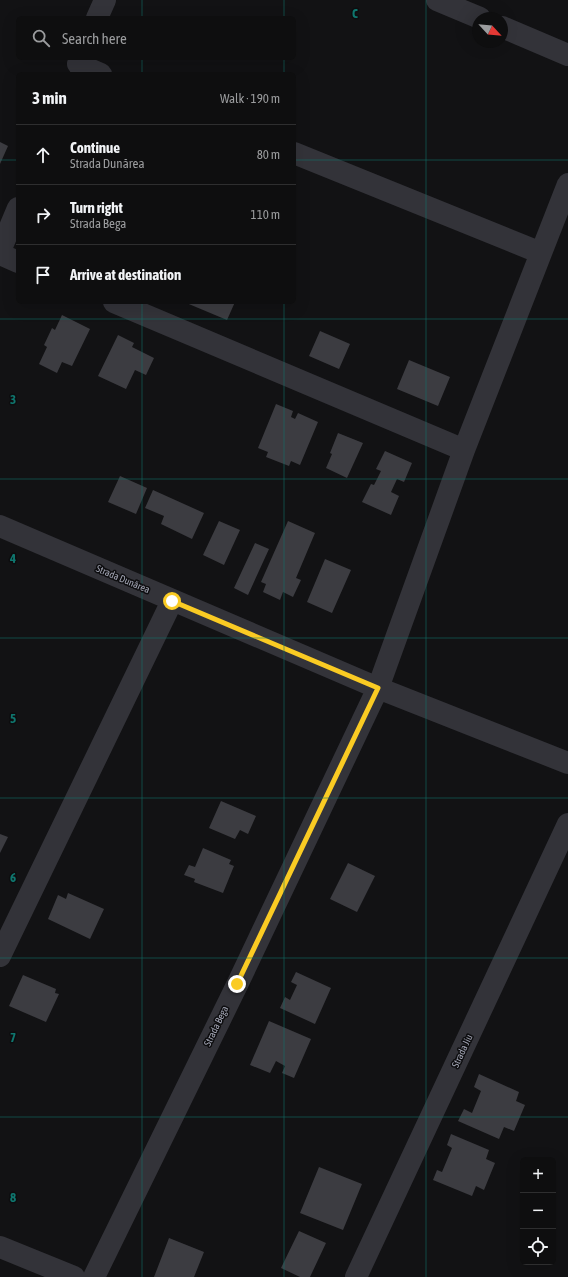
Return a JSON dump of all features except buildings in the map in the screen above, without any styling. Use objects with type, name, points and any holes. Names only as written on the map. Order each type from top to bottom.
[{"type":"street","points":[[98,16],[105,0]]},
{"type":"street","points":[[437,0],[472,15]]},
{"type":"street","points":[[508,30],[568,55]]},
{"type":"street","points":[[78,65],[96,72]]},
{"type":"street","points":[[296,155],[541,253]]},
{"type":"street","name":"Strada Bega","points":[[94,1277],[237,984],[378,688],[464,450],[568,184]]},
{"type":"street","points":[[16,213],[0,253],[16,261]]},
{"type":"street","points":[[119,304],[464,450]]},
{"type":"street","name":"Strada Dunărea","points":[[0,526],[378,688],[568,763]]},
{"type":"street","points":[[0,956],[172,601]]},
{"type":"street","name":"Strada Jiu","points":[[356,1277],[568,824]]},
{"type":"street","points":[[0,1247],[74,1277]]},
{"type":"route","points":[[172,601],[378,688],[237,984]]}]
